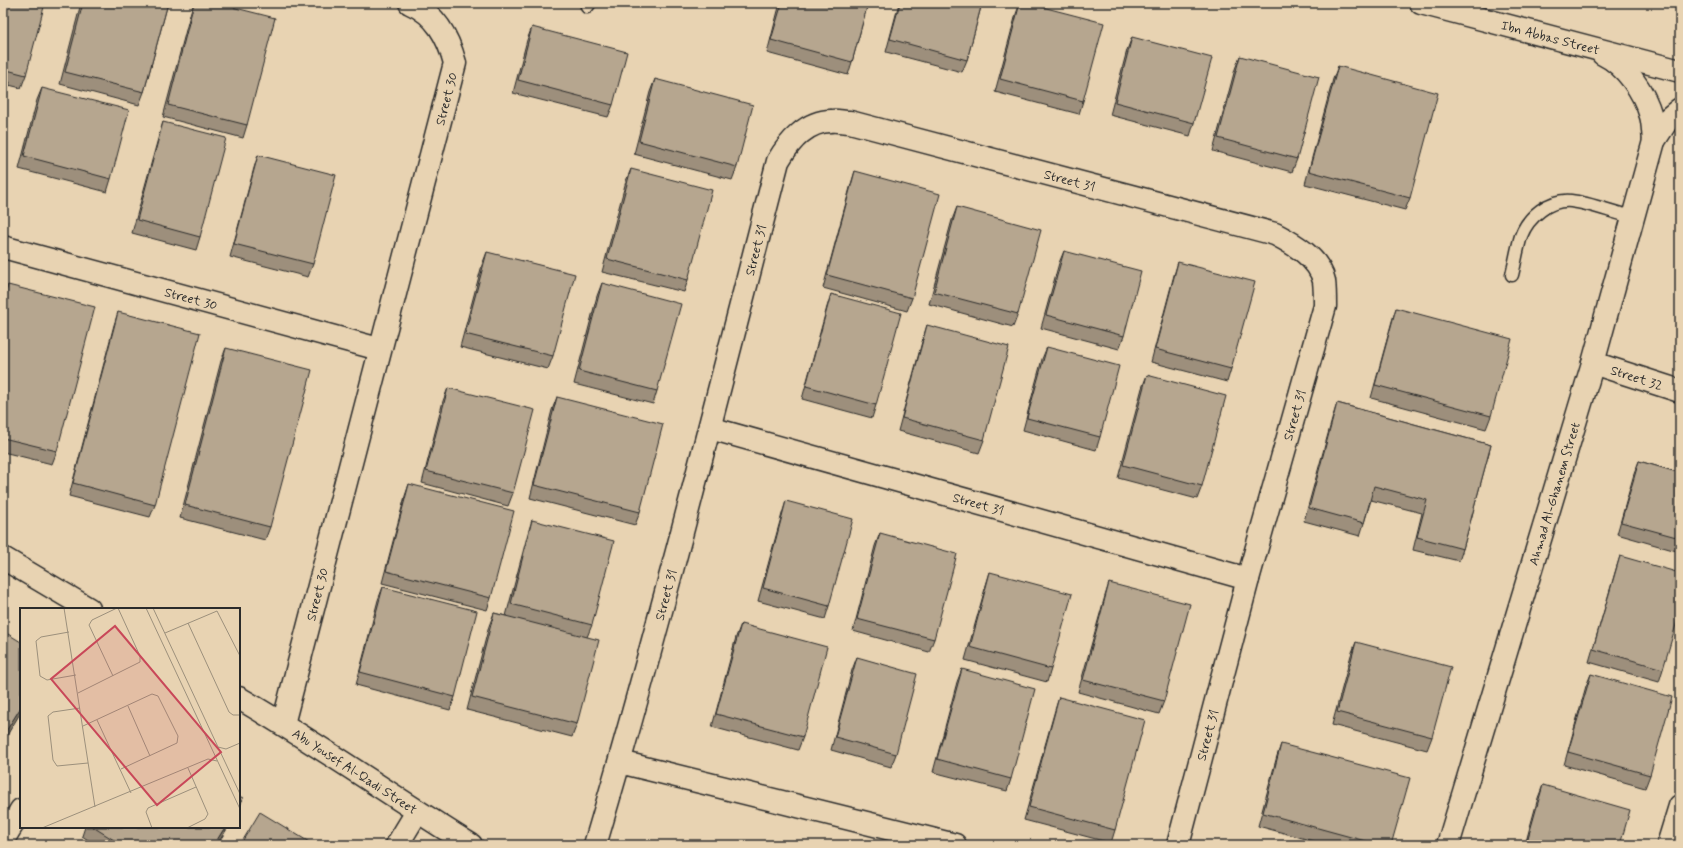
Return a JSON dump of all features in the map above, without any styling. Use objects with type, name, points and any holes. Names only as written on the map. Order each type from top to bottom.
[{"type":"street","name":"Street 30","points":[[283,724],[455,62],[450,45],[443,30],[432,17],[410,3]]},
{"type":"street","name":"Ibn Abbas Street","points":[[1421,3],[1680,71]]},
{"type":"street","name":"Ahmad Al-Ghanem Street","points":[[1585,46],[1607,56],[1627,73],[1641,93],[1651,116],[1654,141]]},
{"type":"street","name":"Ahmad Al-Ghanem Street","points":[[1448,845],[1593,363],[1654,141],[1669,118],[1680,109]]},
{"type":"street","name":"Street 31","points":[[595,845],[620,762],[710,428],[778,161],[787,146],[798,134],[813,126],[829,121],[850,122],[1275,234],[1294,244],[1318,267],[1324,280],[1325,306],[1248,579],[1178,845]]},
{"type":"street","name":"Street 30","points":[[3,247],[380,349]]},
{"type":"street","name":"Street 32","points":[[1593,363],[1680,391]]},
{"type":"street","name":"Street 31","points":[[710,428],[1248,579]]},
{"type":"street","points":[[3,558],[87,608]]},
{"type":"street","name":"Abu Yousef Al-Qadi Street","points":[[240,699],[283,724],[417,812],[471,845]]},
{"type":"street","points":[[620,762],[955,845]]},
{"type":"street","points":[[1668,845],[1680,806]]},
{"type":"street","points":[[3,840],[20,812]]},
{"type":"street","points":[[397,845],[417,812]]},
{"type":"lane","points":[[1512,276],[1521,236],[1528,222],[1540,210],[1554,203],[1570,201],[1633,217]]},
{"type":"building","points":[[3,3],[45,3],[26,75],[3,69]]},
{"type":"building","points":[[83,3],[168,3],[144,92],[65,72]]},
{"type":"building","points":[[194,3],[216,3],[275,18],[247,125],[168,105]]},
{"type":"building","points":[[782,3],[868,3],[852,62],[771,40]]},
{"type":"building","points":[[900,3],[982,3],[967,60],[890,39]]},
{"type":"building","points":[[1020,3],[1027,3],[1104,23],[1083,101],[1000,79]]},
{"type":"building","points":[[532,27],[627,52],[613,105],[518,80]]},
{"type":"building","points":[[1132,37],[1212,58],[1194,123],[1115,102]]},
{"type":"building","points":[[1240,56],[1319,77],[1297,159],[1218,138]]},
{"type":"building","points":[[1338,66],[1438,93],[1410,198],[1309,171]]},
{"type":"building","points":[[655,79],[753,105],[737,167],[639,141]]},
{"type":"building","points":[[3,80],[10,82],[3,109]]},
{"type":"building","points":[[42,88],[129,110],[111,179],[24,156]]},
{"type":"building","points":[[163,122],[226,138],[200,237],[137,220]]},
{"type":"building","points":[[258,155],[336,175],[313,264],[234,244]]},
{"type":"building","points":[[631,169],[712,190],[688,280],[607,259]]},
{"type":"building","points":[[855,171],[940,194],[912,298],[827,275]]},
{"type":"building","points":[[957,207],[1041,230],[1018,314],[934,292]]},
{"type":"building","points":[[1064,251],[1141,271],[1124,336],[1046,315]]},
{"type":"building","points":[[487,252],[575,274],[553,356],[465,334]]},
{"type":"building","points":[[1178,262],[1255,282],[1231,369],[1155,349]]},
{"type":"building","points":[[602,283],[681,304],[657,391],[579,371]]},
{"type":"building","points":[[8,285],[95,307],[57,451],[3,438],[3,303]]},
{"type":"building","points":[[831,294],[901,313],[876,405],[806,386]]},
{"type":"building","points":[[1396,308],[1512,339],[1491,416],[1375,385]]},
{"type":"building","points":[[118,312],[200,333],[155,505],[73,483]]},
{"type":"building","points":[[927,325],[1009,347],[984,440],[902,418]]},
{"type":"building","points":[[1047,347],[1119,366],[1100,437],[1027,418]]},
{"type":"building","points":[[226,348],[312,370],[270,527],[185,505]]},
{"type":"building","points":[[1147,375],[1226,396],[1202,486],[1123,465]]},
{"type":"building","points":[[448,388],[535,410],[513,493],[426,471]]},
{"type":"building","points":[[557,397],[663,424],[640,512],[534,485]]},
{"type":"building","points":[[1337,403],[1491,445],[1463,549],[1417,537],[1427,500],[1374,486],[1364,523],[1309,508]]},
{"type":"building","points":[[1639,461],[1680,473],[1680,538],[1621,522]]},
{"type":"building","points":[[409,484],[514,511],[491,598],[386,571]]},
{"type":"building","points":[[786,501],[853,519],[829,606],[763,588]]},
{"type":"building","points":[[532,520],[614,541],[592,625],[511,604]]},
{"type":"building","points":[[880,533],[957,554],[934,639],[857,619]]},
{"type":"building","points":[[1620,556],[1680,573],[1680,611],[1663,669],[1593,649]]},
{"type":"building","points":[[990,572],[1072,594],[1051,669],[970,647]]},
{"type":"building","points":[[1109,583],[1190,604],[1164,701],[1083,680]]},
{"type":"building","points":[[383,587],[477,611],[455,697],[360,672]]},
{"type":"building","points":[[494,613],[599,640],[577,724],[472,697]]},
{"type":"building","points":[[741,624],[827,647],[803,737],[716,714]]},
{"type":"building","points":[[3,631],[20,641],[20,709],[3,736]]},
{"type":"building","points":[[1356,642],[1451,667],[1432,737],[1337,712]]},
{"type":"building","points":[[857,657],[917,674],[896,754],[835,737]]},
{"type":"building","points":[[962,669],[1035,689],[1011,779],[937,759]]},
{"type":"building","points":[[1591,674],[1672,697],[1650,775],[1568,752]]},
{"type":"building","points":[[1059,697],[1145,720],[1115,830],[1029,807]]},
{"type":"building","points":[[1281,744],[1410,778],[1391,845],[1380,845],[1263,813]]},
{"type":"building","points":[[1543,785],[1630,810],[1620,845],[1526,845]]},
{"type":"building","points":[[240,796],[243,798],[240,803]]},
{"type":"building","points":[[260,812],[314,845],[240,845]]},
{"type":"building","points":[[95,828],[224,828],[214,845],[122,845]]}]
